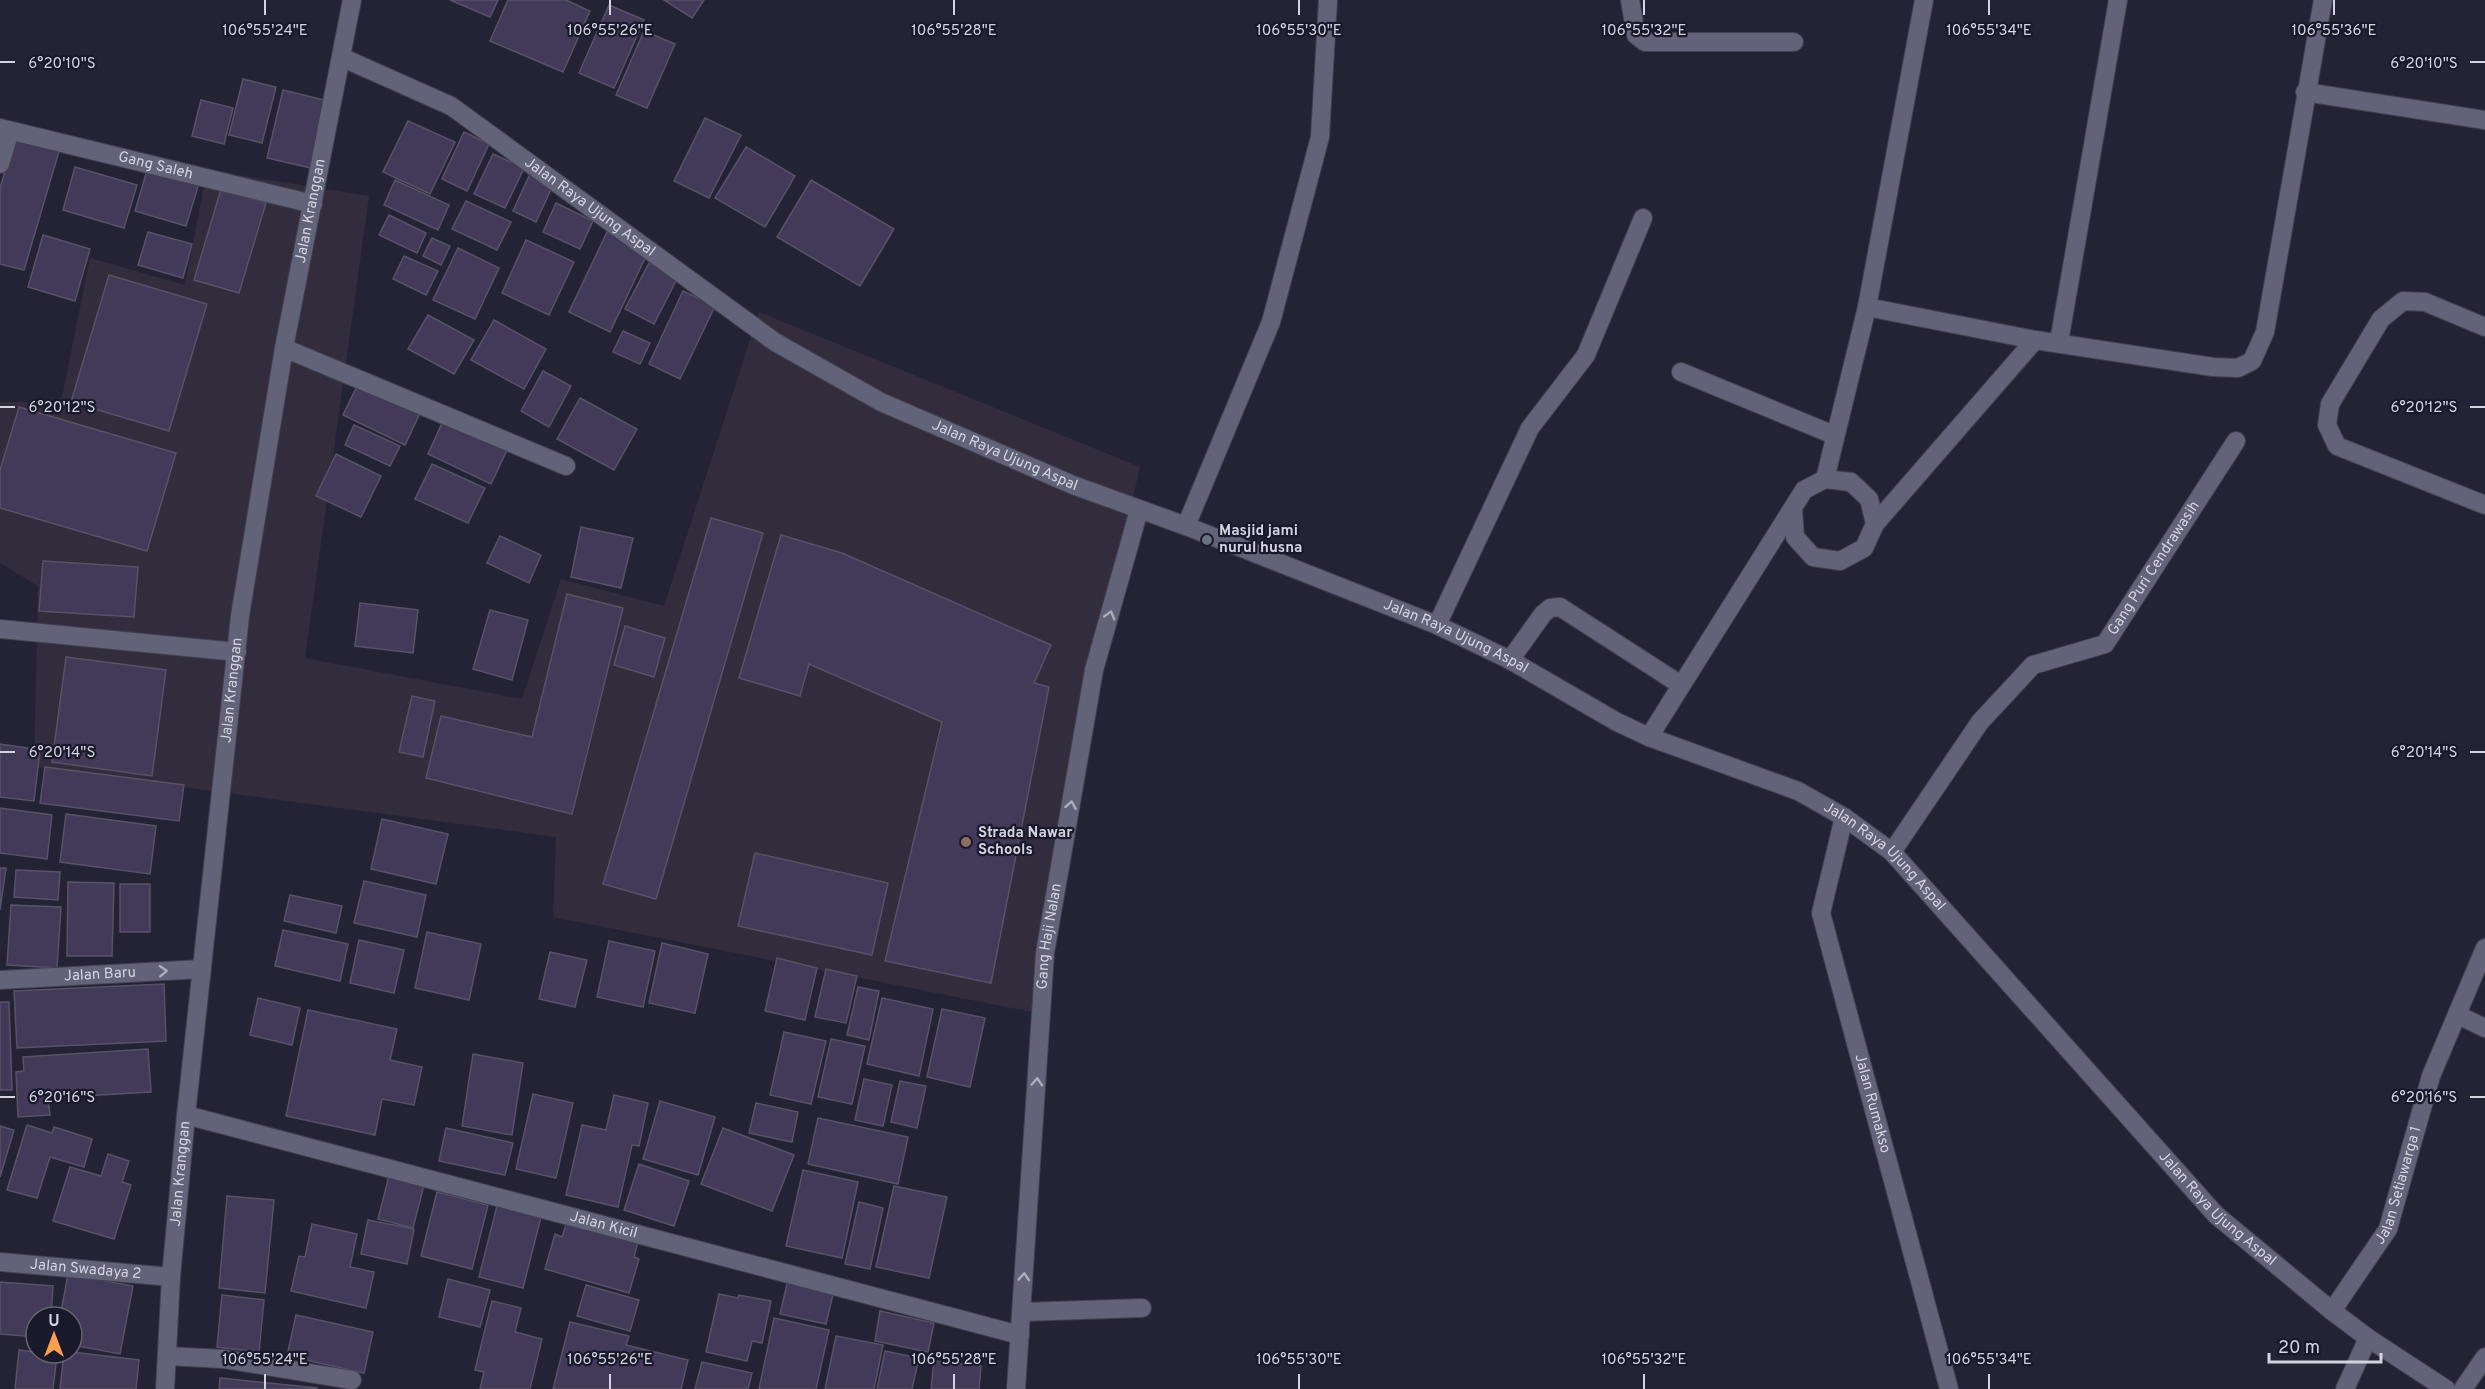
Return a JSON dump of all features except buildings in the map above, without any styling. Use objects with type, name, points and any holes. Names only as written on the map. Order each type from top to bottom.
[{"type":"street","name":"Jalan Kranggan","points":[[165,1389],[171,1277],[186,1115],[237,652],[284,348],[352,0]]},
{"type":"street","points":[[1186,526],[1271,322],[1320,137],[1328,0]]},
{"type":"street","points":[[1630,0],[1636,35],[1644,42],[1794,42]]},
{"type":"street","points":[[1825,479],[1867,307],[1924,0]]},
{"type":"street","points":[[2059,342],[2118,0]]},
{"type":"street","points":[[1867,307],[2035,340],[2212,367],[2238,368],[2252,361],[2265,332],[2305,92],[2323,0]]},
{"type":"street","name":"Jalan Raya Ujung Aspal","points":[[341,57],[451,106],[775,342],[881,402],[1073,486],[1186,526],[1437,625],[1510,660],[1617,722],[1649,737],[1798,791],[1844,817],[1892,852],[2216,1215],[2332,1311],[2368,1338],[2446,1389]]},
{"type":"street","points":[[2305,92],[2485,120]]},
{"type":"street","points":[[0,164],[5,130]]},
{"type":"street","name":"Gang Saleh","points":[[5,130],[313,204]]},
{"type":"street","points":[[1437,625],[1530,428],[1586,355],[1643,218]]},
{"type":"street","points":[[2485,327],[2426,302],[2403,301],[2381,319],[2330,404],[2327,425],[2337,446],[2485,505]]},
{"type":"street","points":[[1793,510],[1795,537],[1813,557],[1840,561],[1864,548],[1875,524],[2035,340]]},
{"type":"street","points":[[284,348],[566,466]]},
{"type":"street","points":[[1681,372],[1834,435]]},
{"type":"street","name":"Gang Puri Cendrawasih","points":[[1892,852],[1980,722],[2033,665],[2105,644],[2235,441]]},
{"type":"street","points":[[1649,737],[1804,490],[1825,479],[1851,482],[1869,499],[1875,524]]},
{"type":"street","name":"Gang Haji Nalan","points":[[1016,1389],[1046,953],[1094,670],[1139,510]]},
{"type":"street","points":[[1510,660],[1543,614],[1550,608],[1560,607],[1681,685]]},
{"type":"street","points":[[0,628],[237,652]]},
{"type":"street","name":"Jalan Rumakso","points":[[1844,817],[1821,913],[1949,1389]]},
{"type":"street","name":"Jalan Setiawarga 1","points":[[2332,1311],[2388,1229],[2431,1076],[2485,948]]},
{"type":"street","name":"Jalan Baru","points":[[0,980],[202,969]]},
{"type":"street","points":[[2458,1015],[2485,1028]]},
{"type":"street","name":"Jalan Kicil","points":[[186,1115],[1020,1335]]},
{"type":"street","name":"Jalan Swadaya 2","points":[[0,1262],[171,1277]]},
{"type":"street","points":[[1022,1312],[1142,1308]]},
{"type":"street","points":[[2345,1389],[2368,1338]]},
{"type":"street","points":[[167,1356],[224,1359],[352,1380]]},
{"type":"street","points":[[2463,1389],[2485,1357]]},
{"type":"shaded area","points":[[207,170],[369,196],[305,658],[522,699],[561,579],[664,606],[759,312],[1140,467],[1057,833],[1042,1014],[553,917],[556,837],[34,767],[38,586],[0,563],[0,402],[61,402],[90,258],[185,285]]},
{"type":"place","name":"Masjid jami nurul husna","points":[[1207,540]]},
{"type":"place","name":"Strada Nawar Schools","points":[[966,842]]}]
